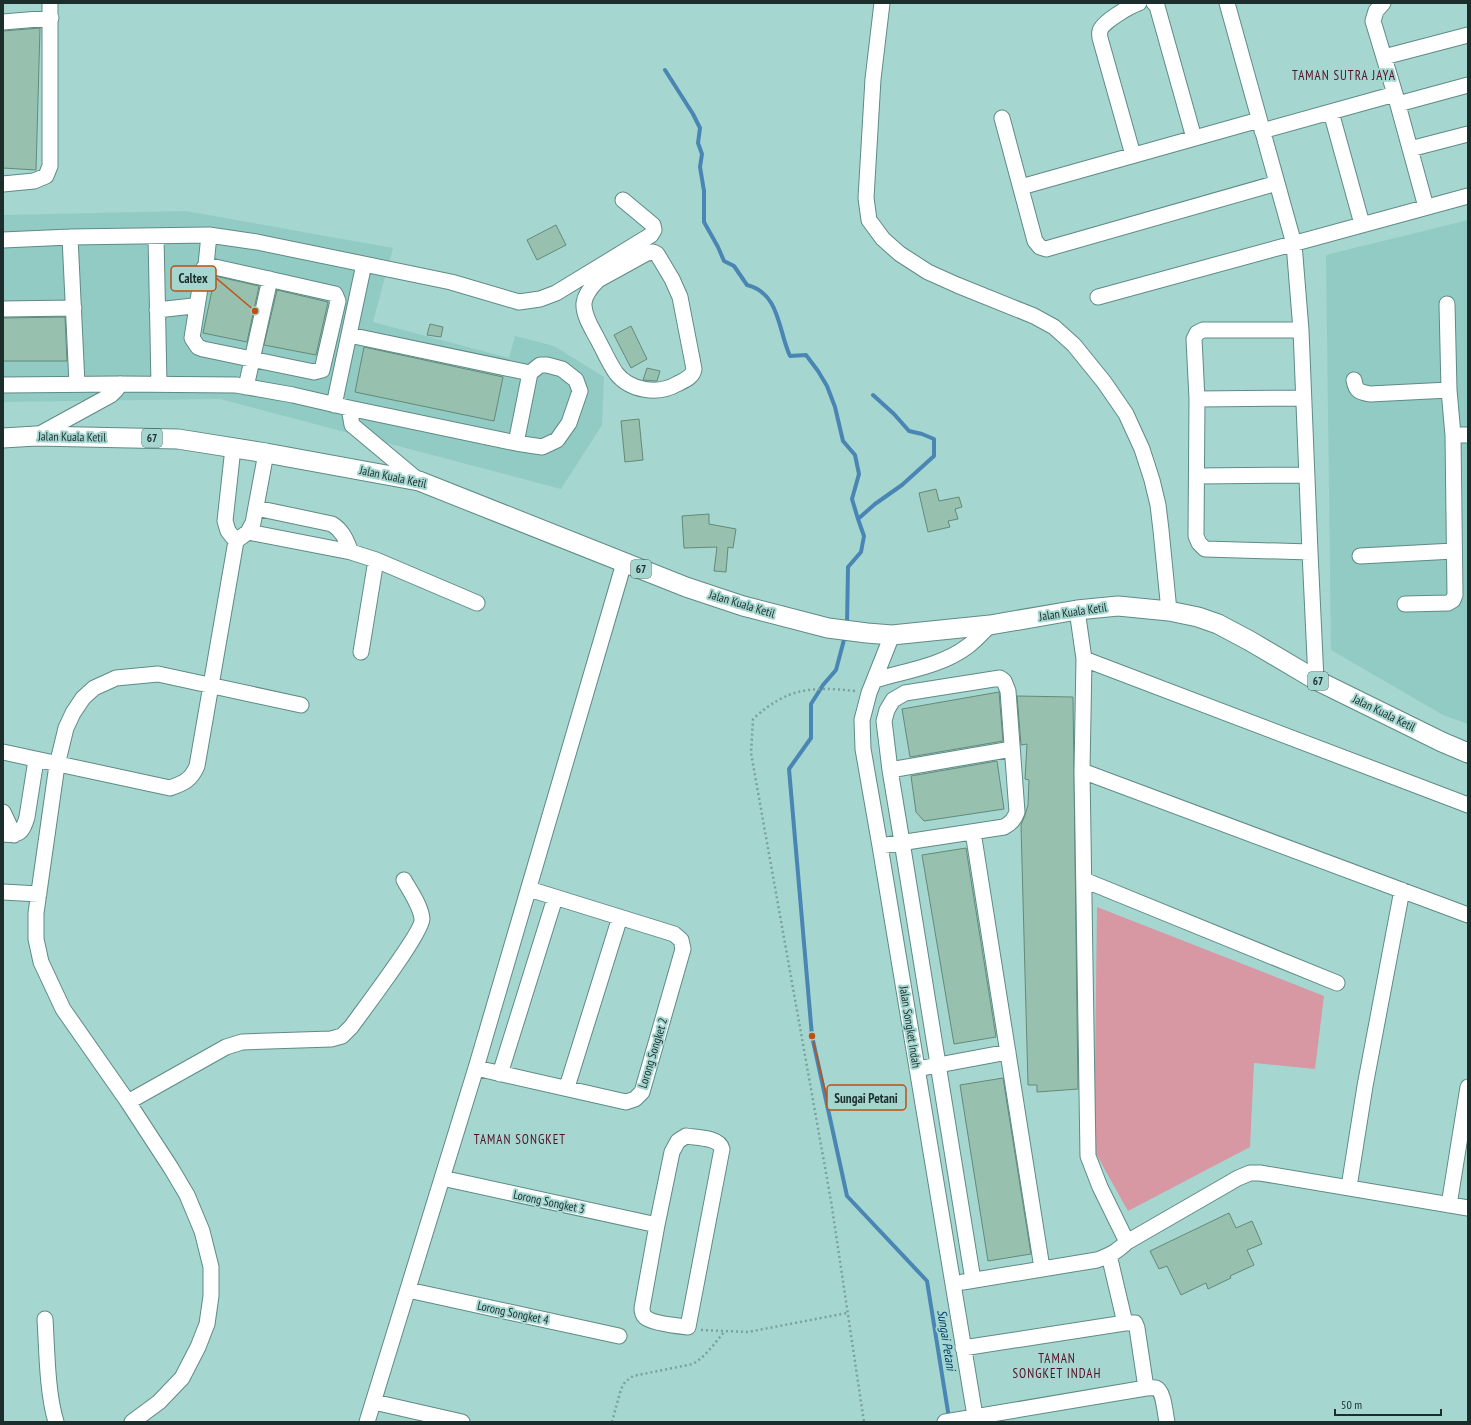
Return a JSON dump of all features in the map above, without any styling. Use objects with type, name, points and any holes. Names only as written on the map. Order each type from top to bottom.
[{"type":"main road","name":"Jalan Kuala Ketil","points":[[3,438],[36,436],[178,439],[266,453],[419,481],[624,563],[686,586],[743,606],[828,628],[892,635],[990,625],[1077,610],[1118,606],[1169,611],[1218,624],[1250,640],[1316,680],[1442,742],[1468,753]]},
{"type":"street","points":[[882,3],[873,79],[866,190],[869,220],[883,239],[900,254],[928,272],[1034,316],[1054,326],[1074,345],[1104,382],[1126,414],[1142,449],[1152,480],[1158,505],[1169,611]]},
{"type":"street","points":[[1133,155],[1100,38],[1100,31],[1105,23],[1133,5],[1139,3]]},
{"type":"street","points":[[1227,3],[1294,244],[1301,330],[1306,475],[1316,680]]},
{"type":"street","points":[[1383,3],[1376,11],[1373,21],[1397,99],[1426,207]]},
{"type":"street","points":[[1155,4],[1194,138]]},
{"type":"street","points":[[3,22],[50,10],[50,166],[46,176],[34,181],[3,184]]},
{"type":"street","points":[[1384,57],[1468,35]]},
{"type":"street","points":[[1021,187],[1194,138],[1468,85]]},
{"type":"street","points":[[1331,112],[1362,224]]},
{"type":"street","points":[[1002,118],[1035,240],[1040,247],[1046,249],[1277,183]]},
{"type":"street","points":[[1410,149],[1468,134]]},
{"type":"street","points":[[1098,296],[1468,196]]},
{"type":"street","points":[[3,240],[70,236],[209,235],[257,242],[451,282],[519,302],[540,299],[556,293],[595,275],[647,253],[653,252],[657,254],[672,279],[680,297],[694,369],[694,373],[689,378],[671,388],[658,391],[646,390],[632,384],[624,380],[616,373],[585,312],[584,302],[592,286],[595,275],[651,235],[654,230],[653,225],[623,200]]},
{"type":"street","points":[[206,265],[335,294],[338,301],[322,370],[314,372],[198,347],[192,338],[203,269],[206,265],[209,235]]},
{"type":"street","points":[[70,236],[77,384]]},
{"type":"street","points":[[156,236],[159,384]]},
{"type":"street","points":[[334,405],[364,264]]},
{"type":"street","points":[[246,387],[270,279]]},
{"type":"street","points":[[1405,604],[1448,603],[1453,600],[1455,595],[1453,435],[1449,390],[1447,304]]},
{"type":"street","points":[[157,310],[192,306],[197,307]]},
{"type":"street","points":[[3,308],[74,308]]},
{"type":"street","points":[[1301,330],[1203,330],[1197,333],[1194,339],[1197,399],[1196,536],[1199,543],[1205,549],[1310,552]]},
{"type":"street","points":[[349,335],[530,373]]},
{"type":"street","points":[[3,385],[236,385],[293,395],[334,405],[516,443],[542,447],[557,440],[569,423],[580,391],[576,380],[562,369],[547,365],[540,365],[530,373],[516,443]]},
{"type":"street","points":[[1354,380],[1355,387],[1360,392],[1370,394],[1449,390]]},
{"type":"street","points":[[36,436],[111,395],[120,384]]},
{"type":"street","points":[[1197,399],[1303,398]]},
{"type":"street","points":[[349,408],[350,419],[355,428],[419,481]]},
{"type":"street","points":[[1453,435],[1468,435]]},
{"type":"street","points":[[233,448],[225,521],[228,531],[236,541]]},
{"type":"street","points":[[3,752],[170,788],[183,784],[193,775],[197,766],[236,541],[248,532],[253,523],[266,453]]},
{"type":"street","points":[[1197,476],[1306,475]]},
{"type":"street","points":[[256,508],[332,524],[344,534],[351,552]]},
{"type":"street","points":[[248,532],[351,552],[376,560],[477,603]]},
{"type":"street","points":[[1360,556],[1454,551]]},
{"type":"street","points":[[361,652],[376,560]]},
{"type":"street","points":[[367,1422],[476,1068],[624,563]]},
{"type":"street","points":[[1077,610],[1084,659],[1082,771],[1088,1156],[1100,1187],[1127,1242]]},
{"type":"street","points":[[875,680],[946,658],[967,646],[990,625]]},
{"type":"street","name":"Jalan Songket Indah","points":[[892,635],[869,693],[862,720],[863,749],[963,1348],[971,1419]]},
{"type":"street","points":[[1084,659],[1468,806]]},
{"type":"street","points":[[132,1422],[159,1402],[182,1378],[198,1347],[207,1324],[211,1296],[211,1267],[202,1231],[187,1195],[128,1102],[63,1009],[43,968],[37,950],[36,913],[58,765],[66,728],[73,713],[83,698],[94,688],[116,678],[158,674],[301,704]]},
{"type":"street","points":[[880,846],[902,842],[1004,827],[1011,823],[1014,819],[1017,812],[1008,691],[1004,681],[1000,678],[905,693],[893,700],[887,710],[884,721],[890,770],[902,842],[973,1280]]},
{"type":"street","points":[[890,770],[1012,749]]},
{"type":"street","points":[[3,812],[9,834],[20,832],[25,826],[28,817],[36,760]]},
{"type":"street","points":[[1082,771],[1468,915]]},
{"type":"street","points":[[973,832],[1042,1268]]},
{"type":"street","points":[[128,1102],[226,1047],[242,1042],[331,1040],[342,1036],[351,1027],[411,943],[422,921],[420,913],[404,880]]},
{"type":"street","points":[[1084,880],[1337,983]]},
{"type":"street","points":[[529,889],[620,917],[566,1087]]},
{"type":"street","points":[[1349,1187],[1365,1086],[1402,890]]},
{"type":"street","points":[[3,892],[39,894]]},
{"type":"street","points":[[500,1074],[555,898]]},
{"type":"street","name":"Lorong Songket 2","points":[[476,1068],[566,1087],[626,1102],[635,1099],[642,1092],[683,949],[681,940],[674,934],[620,917]]},
{"type":"street","points":[[917,1069],[1008,1052]]},
{"type":"street","points":[[1449,1205],[1468,1088]]},
{"type":"street","points":[[686,1136],[715,1141],[721,1146],[722,1149],[688,1328],[652,1321],[646,1318],[643,1314],[642,1308],[657,1225],[672,1152],[678,1141],[686,1136]]},
{"type":"street","points":[[952,1284],[1097,1260],[1115,1253],[1127,1242],[1238,1178],[1250,1173],[1260,1173],[1349,1187],[1468,1208]]},
{"type":"street","name":"Lorong Songket 3","points":[[442,1178],[657,1225]]},
{"type":"street","points":[[1109,1255],[1124,1323]]},
{"type":"street","name":"Lorong Songket 4","points":[[408,1290],[619,1336]]},
{"type":"street","points":[[45,1319],[50,1380],[56,1422]]},
{"type":"street","points":[[963,1348],[1124,1323],[1135,1323],[1146,1388]]},
{"type":"street","points":[[945,1422],[971,1419],[1146,1388],[1158,1388],[1162,1394],[1167,1422]]},
{"type":"street","points":[[374,1402],[462,1422]]},
{"type":"path","points":[[837,689],[814,688],[787,694],[767,706],[753,719],[751,753],[831,1201],[864,1422]]},
{"type":"path","points":[[688,1328],[725,1332],[748,1332],[847,1313]]},
{"type":"path","points":[[612,1422],[621,1389],[625,1382],[633,1376],[693,1364],[708,1352],[725,1332]]},
{"type":"shaded area","points":[[186,211],[393,248],[373,322],[509,358],[515,336],[554,346],[604,377],[602,425],[561,489],[220,399],[3,402],[3,215]]},
{"type":"shaded area","points":[[1468,220],[1468,724],[1443,715],[1331,650],[1326,255]]},
{"type":"shaded area","points":[[1097,907],[1324,996],[1315,1069],[1254,1063],[1250,1147],[1128,1211],[1094,1150]]},
{"type":"building","points":[[40,28],[36,170],[3,168],[3,31]]},
{"type":"building","points":[[556,225],[566,245],[537,260],[527,240]]},
{"type":"building","points":[[215,276],[259,286],[247,342],[203,333]]},
{"type":"building","points":[[277,290],[328,302],[316,355],[264,345]]},
{"type":"building","points":[[65,317],[67,361],[3,361],[3,318]]},
{"type":"building","points":[[430,324],[443,327],[441,337],[427,335]]},
{"type":"building","points":[[631,326],[647,359],[631,368],[614,335]]},
{"type":"building","points":[[364,347],[503,377],[494,421],[355,392]]},
{"type":"building","points":[[647,368],[660,371],[657,381],[643,380]]},
{"type":"building","points":[[639,419],[643,460],[625,462],[621,421]]},
{"type":"building","points":[[936,489],[939,501],[959,497],[962,507],[955,509],[958,519],[948,521],[950,527],[928,532],[919,493]]},
{"type":"building","points":[[709,514],[709,524],[736,529],[733,548],[728,547],[726,572],[714,571],[717,547],[684,548],[682,516]]},
{"type":"building","points":[[999,692],[1003,741],[910,757],[902,709]]},
{"type":"building","points":[[1017,696],[1073,697],[1078,1089],[1037,1092],[1037,1085],[1028,1085],[1021,825],[1028,805],[1029,780],[1025,779],[1027,744],[1021,745]]},
{"type":"building","points":[[997,761],[1004,809],[924,821],[916,812],[911,776]]},
{"type":"building","points":[[966,848],[996,1037],[954,1044],[922,855]]},
{"type":"building","points":[[1003,1078],[1031,1254],[988,1261],[960,1085]]},
{"type":"building","points":[[1229,1213],[1236,1228],[1252,1221],[1262,1244],[1247,1250],[1254,1265],[1230,1276],[1231,1278],[1208,1289],[1206,1283],[1181,1295],[1167,1266],[1159,1269],[1150,1251]]},
{"type":"waterway","points":[[665,70],[693,114],[700,128],[698,143],[702,154],[700,167],[704,191],[704,222],[724,261],[734,266],[747,285],[758,289],[772,304],[790,356],[806,355],[827,386],[835,407],[843,441],[855,455],[859,474],[852,499],[858,519]]},
{"type":"waterway","points":[[847,625],[848,567],[861,552],[864,536],[858,519],[875,504],[902,485],[934,456],[934,439],[909,431],[894,414],[873,395]]},
{"type":"waterway","name":"Sungai Petani","points":[[845,636],[836,670],[823,685],[811,704],[811,738],[789,769],[812,1036],[847,1196],[927,1281],[949,1418]]},
{"type":"place","name":"Caltex","points":[[255,311]]},
{"type":"place","name":"Sungai Petani","points":[[812,1036]]},
{"type":"district","name":"TAMAN SUTRA JAYA","points":[[1344,75]]},
{"type":"district","name":"TAMAN SONGKET","points":[[520,1139]]},
{"type":"district","name":"TAMAN SONGKET INDAH","points":[[1057,1366]]}]
